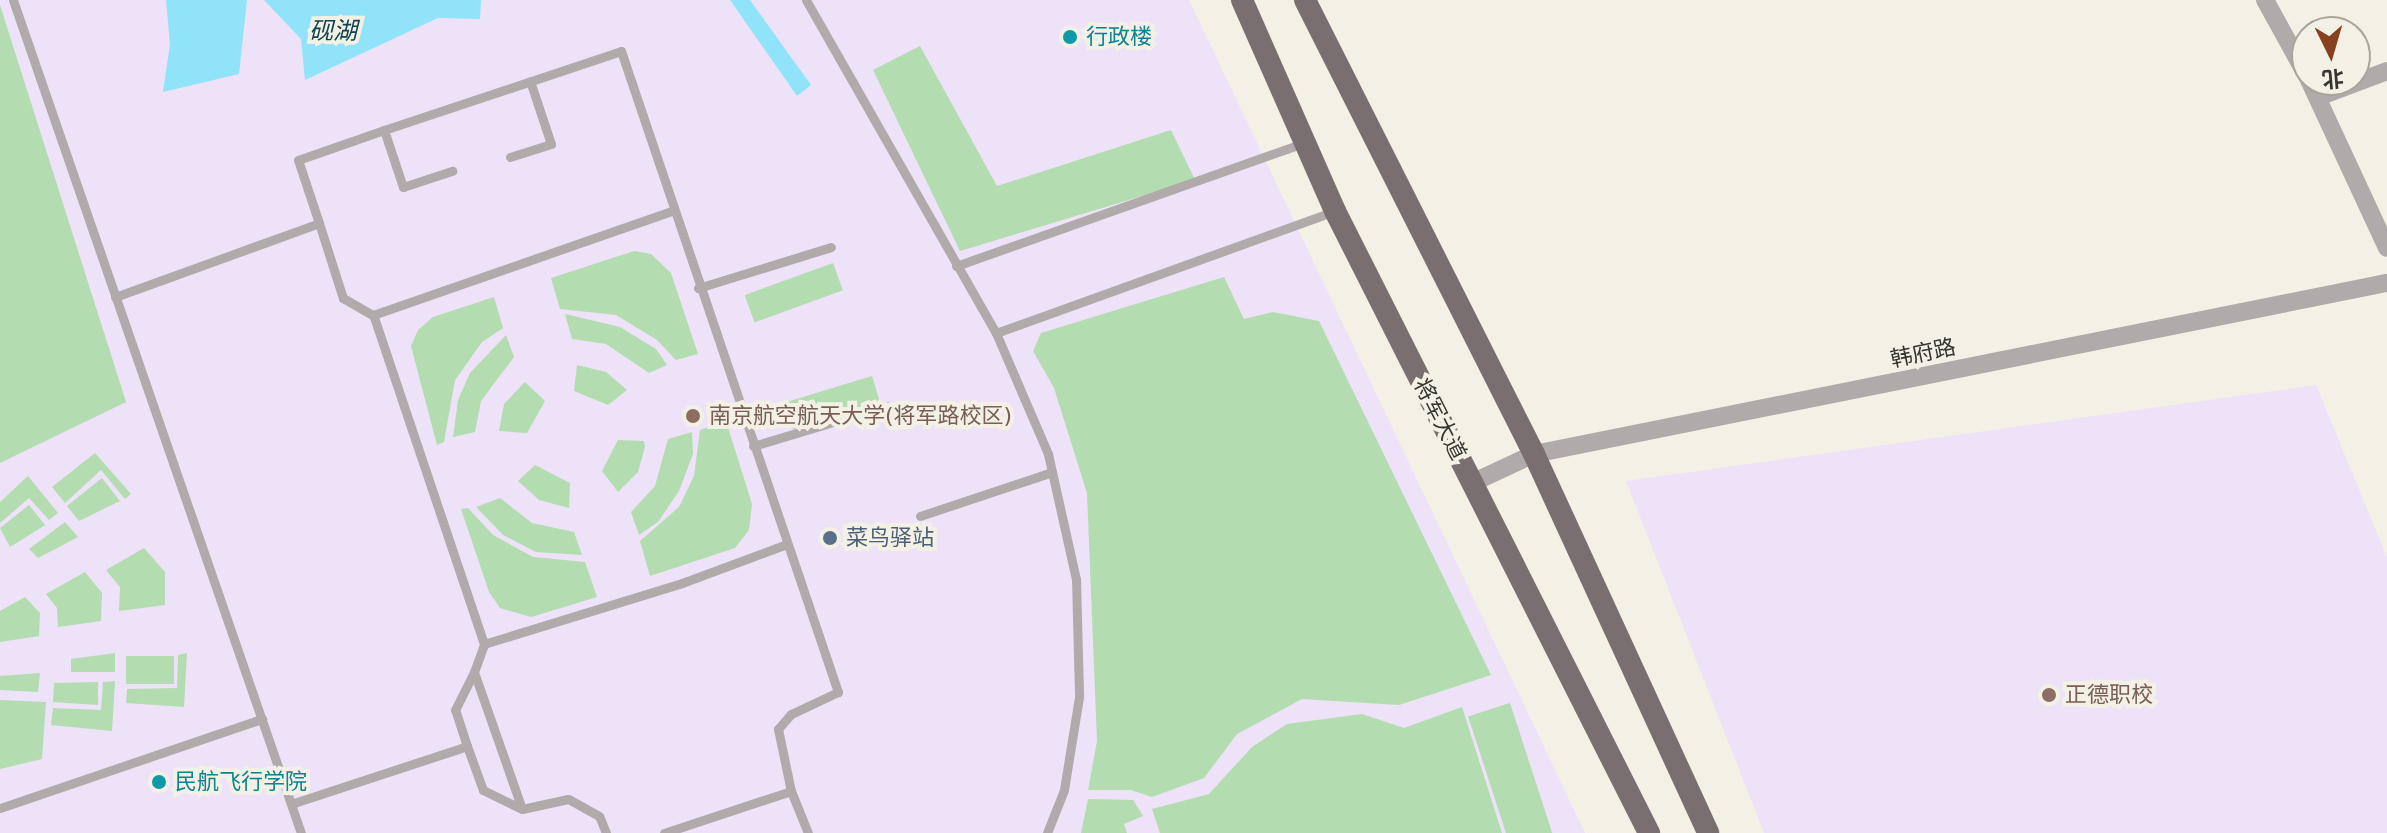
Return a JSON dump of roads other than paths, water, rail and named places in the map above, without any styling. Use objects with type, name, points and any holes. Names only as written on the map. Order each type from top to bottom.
[{"type":"main road","name":"将军大道","points":[[1242,0],[1335,211],[1649,833]]},
{"type":"main road","points":[[1305,0],[1534,454],[1708,833]]},
{"type":"street","points":[[2265,0],[2291,46]]},
{"type":"street","points":[[2317,96],[2387,248]]},
{"type":"street","name":"韩府路","points":[[1472,483],[1534,454],[2387,283]]},
{"type":"lane","points":[[13,0],[301,833]]},
{"type":"lane","points":[[806,0],[996,333],[1052,472],[1076,579],[1079,697],[1064,790],[1047,833]]},
{"type":"lane","points":[[606,833],[599,816],[568,799],[522,809],[483,790],[455,710],[484,644],[373,315],[343,298],[298,160],[621,51],[698,288],[838,692],[791,714],[778,729],[791,791],[808,833]]},
{"type":"lane","points":[[510,157],[551,144],[530,81]]},
{"type":"lane","points":[[384,130],[403,187],[452,171]]},
{"type":"lane","points":[[956,266],[1306,142]]},
{"type":"lane","points":[[373,315],[672,211]]},
{"type":"lane","points":[[996,333],[1335,211]]},
{"type":"lane","points":[[115,297],[319,223]]},
{"type":"lane","points":[[698,288],[831,247]]},
{"type":"lane","points":[[753,446],[886,406]]},
{"type":"lane","points":[[920,516],[1052,472]]},
{"type":"lane","points":[[484,644],[682,583],[787,544]]},
{"type":"lane","points":[[474,672],[522,809]]},
{"type":"lane","points":[[0,808],[262,719]]},
{"type":"lane","points":[[291,804],[467,746]]},
{"type":"lane","points":[[664,833],[791,791]]},
{"type":"water","name":"砚湖","points":[[166,0],[247,0],[239,74],[163,92],[170,44]]},
{"type":"water","name":"砚湖","points":[[264,0],[481,0],[480,19],[438,18],[305,80],[301,39]]},
{"type":"water","points":[[730,0],[750,0],[811,85],[797,96]]},
{"type":"place","name":"行政楼","points":[[1070,37]]},
{"type":"place","name":"南京航空航天大学(将军路校区)","points":[[693,416]]},
{"type":"place","name":"菜鸟驿站","points":[[830,538]]},
{"type":"place","name":"正德职校","points":[[2049,695]]},
{"type":"place","name":"民航飞行学院","points":[[159,782]]}]
